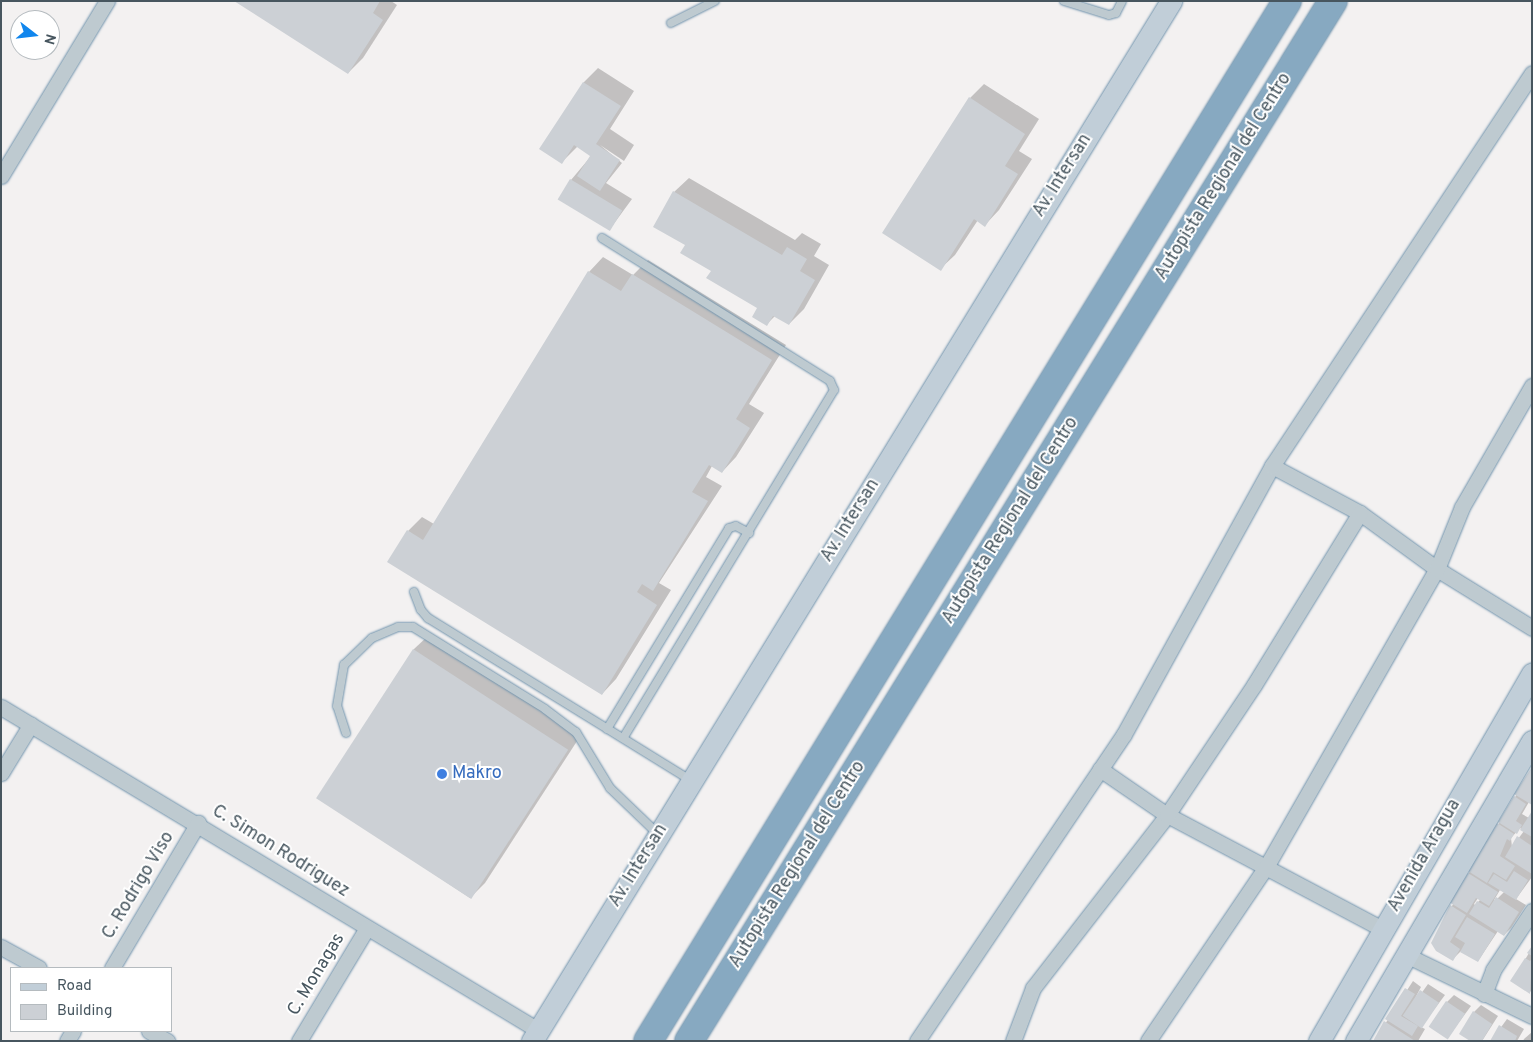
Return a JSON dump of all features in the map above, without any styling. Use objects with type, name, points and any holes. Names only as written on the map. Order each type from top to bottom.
[{"type":"highway","name":"Autopista Regional del Centro","points":[[648,1041],[1287,1]]},
{"type":"highway","name":"Autopista Regional del Centro","points":[[689,1041],[1333,1]]},
{"type":"street","points":[[1,176],[107,1]]},
{"type":"street","name":"Av. Intersan","points":[[535,1035],[1171,1]]},
{"type":"street","points":[[917,1041],[1124,734],[1272,466],[1532,73]]},
{"type":"street","points":[[1148,1041],[1266,868],[1437,569],[1462,506],[1532,386]]},
{"type":"street","points":[[1272,466],[1360,513],[1437,569],[1532,628]]},
{"type":"street","points":[[1013,1041],[1032,988],[1167,815],[1254,685],[1360,513]]},
{"type":"street","name":"Avenida Aragua","points":[[1319,1041],[1382,929],[1532,673]]},
{"type":"street","name":"C. Simon Rodriguez","points":[[1,707],[198,823],[368,928],[535,1035]]},
{"type":"street","points":[[1,773],[31,724]]},
{"type":"street","name":"Avenida Aragua","points":[[1356,1041],[1532,741]]},
{"type":"street","points":[[1100,769],[1167,815],[1382,929]]},
{"type":"street","name":"C. Rodrigo Viso","points":[[113,967],[198,823]]},
{"type":"street","points":[[1484,994],[1493,970],[1532,910]]},
{"type":"street","name":"C. Monagas","points":[[299,1041],[368,928]]},
{"type":"street","points":[[1,947],[37,967]]},
{"type":"street","points":[[1406,956],[1532,1016]]},
{"type":"street","points":[[152,1032],[167,1041]]},
{"type":"lane","points":[[671,23],[715,1]]},
{"type":"lane","points":[[1064,1],[1109,15],[1116,13],[1122,1]]},
{"type":"lane","points":[[602,238],[834,386],[749,533],[623,738]]},
{"type":"lane","points":[[606,729],[729,528],[736,526],[749,533]]},
{"type":"lane","points":[[414,592],[421,610],[428,618],[691,782]]},
{"type":"lane","points":[[346,733],[337,706],[344,665],[372,638],[398,627],[413,627],[545,709],[576,732],[610,788],[658,834]]},
{"type":"building","points":[[234,1],[380,1],[373,13],[383,20],[348,74]]},
{"type":"building","points":[[583,82],[621,106],[596,144],[620,160],[600,191],[577,176],[590,156],[574,145],[562,164],[539,149]]},
{"type":"building","points":[[969,97],[1025,134],[1005,166],[1018,174],[985,227],[974,219],[941,271],[882,233]]},
{"type":"building","points":[[570,179],[622,210],[610,231],[558,200]]},
{"type":"building","points":[[673,191],[782,255],[787,247],[807,259],[800,271],[815,280],[789,325],[773,316],[767,326],[752,317],[757,308],[706,278],[711,271],[680,253],[685,245],[653,227]]},
{"type":"building","points":[[588,271],[621,291],[632,274],[772,360],[736,419],[750,428],[722,473],[709,465],[692,492],[708,501],[653,591],[642,584],[637,592],[657,605],[602,695],[387,562],[407,530],[423,540]]},
{"type":"building","name":"Makro","points":[[413,649],[568,750],[471,899],[316,798]]},
{"type":"building","points":[[1532,767],[1532,805],[1514,794]]},
{"type":"building","points":[[1514,796],[1526,804],[1516,821],[1522,825],[1517,834],[1498,822]]},
{"type":"building","points":[[1532,811],[1532,837],[1520,830]]},
{"type":"building","points":[[1497,823],[1514,834],[1510,841],[1507,839],[1500,856],[1515,866],[1506,880],[1493,872],[1487,883],[1468,871]]},
{"type":"building","points":[[1517,836],[1532,846],[1532,874],[1505,857]]},
{"type":"building","points":[[1514,871],[1528,880],[1516,900],[1488,883],[1494,874],[1507,882]]},
{"type":"building","points":[[1468,873],[1498,892],[1489,906],[1476,898],[1467,913],[1449,902]]},
{"type":"building","points":[[1496,897],[1519,912],[1504,936],[1469,914],[1477,901],[1489,908]]},
{"type":"building","points":[[1450,905],[1466,915],[1450,942],[1460,949],[1453,961],[1436,951],[1431,943]]},
{"type":"building","points":[[1467,917],[1495,934],[1478,962],[1460,952],[1465,943],[1455,937]]},
{"type":"building","points":[[1532,946],[1532,956],[1527,953]]},
{"type":"building","points":[[1525,958],[1530,961],[1532,959],[1530,994],[1510,981]]},
{"type":"building","points":[[1405,988],[1415,994],[1401,1016],[1418,1026],[1412,1036],[1385,1019]]},
{"type":"building","points":[[1420,990],[1439,1003],[1422,1029],[1403,1016]]},
{"type":"building","points":[[1446,1001],[1465,1014],[1448,1040],[1429,1027]]},
{"type":"building","points":[[1473,1011],[1492,1024],[1482,1041],[1470,1041],[1459,1034]]},
{"type":"building","points":[[1384,1021],[1415,1041],[1373,1041]]},
{"type":"building","points":[[1499,1025],[1517,1036],[1515,1041],[1490,1041]]},
{"type":"place","name":"Makro","points":[[442,774]]}]
